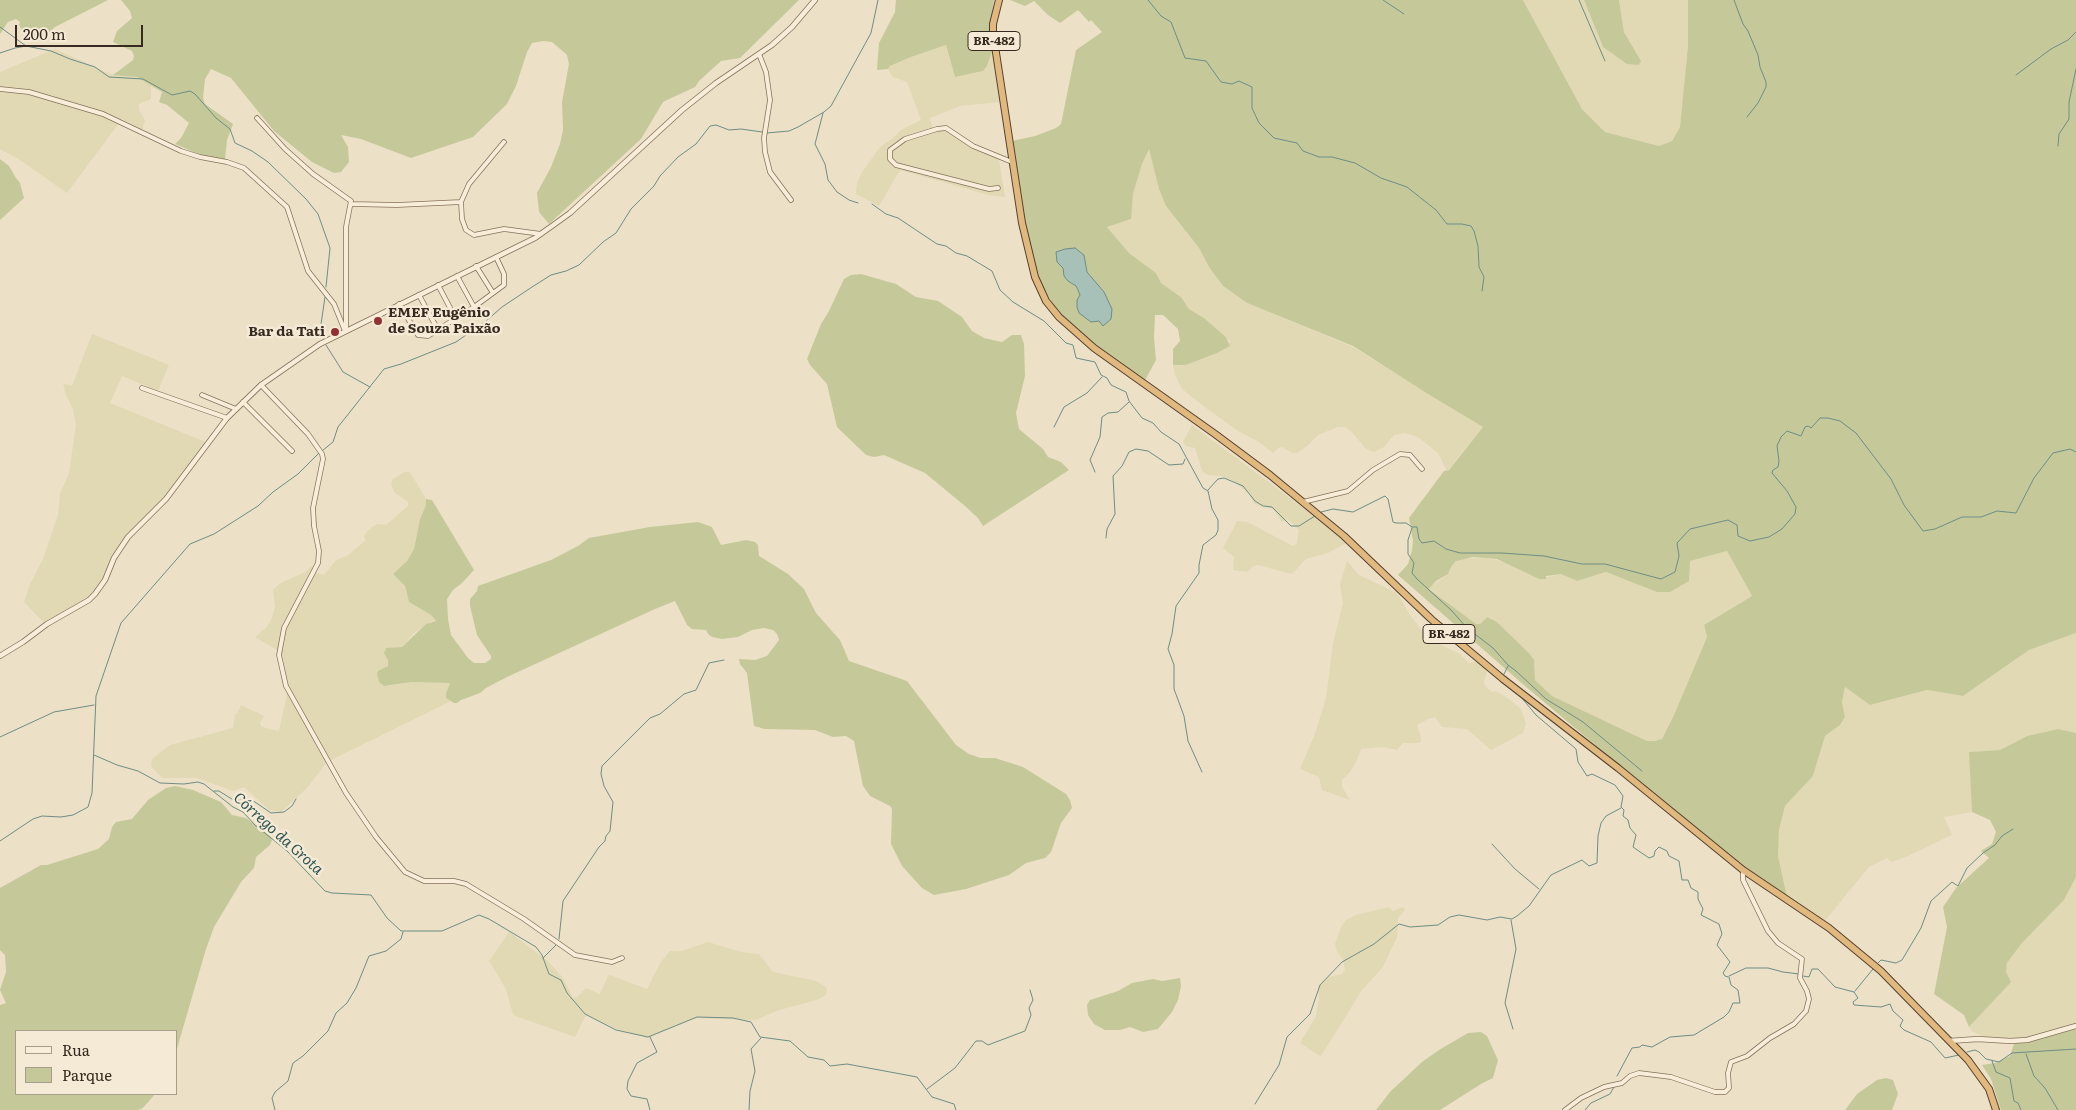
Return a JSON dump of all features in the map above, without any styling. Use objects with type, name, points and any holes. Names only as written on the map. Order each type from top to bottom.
[{"type":"highway","name":"BR-482","points":[[999,0],[993,24],[993,33],[1012,162],[1031,265],[1042,293],[1052,309],[1082,339],[1215,434],[1303,502],[1344,536],[1431,618],[1503,679],[1618,768],[1742,870],[1822,923],[1853,947],[1894,983],[1979,1074],[1989,1090],[1996,1110]]},
{"type":"street","points":[[0,656],[47,624],[89,600],[95,594],[106,580],[114,558],[128,537],[166,499],[227,418],[261,385],[299,357],[346,331],[541,234],[570,213],[682,110],[772,45],[792,27],[815,0]]},
{"type":"street","points":[[759,54],[766,72],[770,100],[764,138],[770,172],[791,200]]},
{"type":"street","points":[[0,89],[29,92],[103,114],[182,151],[200,157],[228,162],[244,168],[287,208],[308,271],[334,304],[346,331]]},
{"type":"street","points":[[257,118],[285,149],[313,174],[352,201],[352,204]]},
{"type":"street","points":[[998,188],[988,189],[896,165],[890,159],[890,150],[905,139],[946,128],[973,146],[1012,162]]},
{"type":"street","points":[[504,142],[469,184],[461,202],[462,219],[469,234],[480,235],[504,229],[541,234]]},
{"type":"street","points":[[352,204],[397,205],[461,202]]},
{"type":"street","points":[[346,331],[346,227],[347,215],[352,204]]},
{"type":"street","points":[[400,304],[418,336],[428,336],[474,307],[504,285],[504,274],[496,257]]},
{"type":"street","points":[[476,266],[493,293]]},
{"type":"street","points":[[457,276],[474,307]]},
{"type":"street","points":[[438,285],[456,319]]},
{"type":"street","points":[[418,295],[438,330]]},
{"type":"street","points":[[261,385],[308,434],[322,454],[322,468],[314,494],[313,508],[319,551],[318,563],[284,628],[279,655],[286,686],[346,793],[376,837],[405,872],[424,881],[454,881],[466,884],[531,923],[575,955],[612,962],[622,958]]},
{"type":"street","points":[[142,388],[227,418]]},
{"type":"street","points":[[202,395],[236,409]]},
{"type":"street","points":[[243,402],[292,451]]},
{"type":"street","points":[[1303,502],[1348,491],[1373,470],[1400,454],[1410,456],[1422,469]]},
{"type":"street","points":[[1565,1110],[1581,1098],[1604,1087],[1622,1083],[1630,1076],[1639,1073],[1671,1077],[1715,1092],[1727,1091],[1729,1088],[1729,1065],[1731,1062],[1747,1056],[1770,1038],[1794,1024],[1806,1011],[1808,994],[1800,978],[1802,962],[1800,956],[1778,943],[1762,922],[1743,880],[1742,870]]},
{"type":"street","points":[[1949,1041],[1978,1039],[2027,1040],[2076,1026]]},
{"type":"shaded area","points":[[1523,0],[1584,0],[1603,47],[1641,61],[1624,32],[1619,0],[1688,0],[1688,46],[1680,127],[1672,141],[1659,146],[1605,132],[1582,109]]},
{"type":"shaded area","points":[[946,45],[955,77],[983,71],[987,66],[992,51],[1000,102],[960,106],[930,118],[933,130],[946,128],[999,160],[1005,197],[989,195],[900,170],[879,206],[856,194],[857,183],[862,172],[880,147],[901,130],[921,120],[907,82],[893,77],[888,69],[890,66],[911,57]]},
{"type":"shaded area","points":[[55,49],[110,74],[137,77],[151,85],[151,99],[139,104],[139,110],[145,120],[142,130],[122,119],[67,193],[20,160],[0,149],[0,72]]},
{"type":"shaded area","points":[[1149,148],[1159,189],[1166,206],[1199,248],[1209,267],[1223,286],[1247,303],[1353,347],[1483,427],[1447,471],[1438,453],[1418,437],[1405,433],[1394,435],[1384,447],[1374,452],[1365,448],[1352,432],[1345,427],[1338,427],[1318,435],[1297,453],[1282,447],[1273,453],[1259,442],[1238,431],[1182,389],[1175,375],[1173,365],[1186,365],[1217,353],[1230,342],[1204,318],[1189,309],[1180,296],[1161,283],[1156,273],[1129,253],[1107,227],[1130,219],[1133,194]]},
{"type":"shaded area","points":[[92,334],[169,365],[158,391],[122,376],[110,403],[208,443],[182,477],[129,539],[99,593],[78,610],[46,625],[24,602],[30,584],[43,559],[58,515],[60,494],[69,473],[76,425],[73,409],[66,395],[63,383],[72,386]]},
{"type":"shaded area","points":[[1192,425],[1348,542],[1328,553],[1306,559],[1292,574],[1258,565],[1253,566],[1247,572],[1233,570],[1234,557],[1223,548],[1237,521],[1247,522],[1293,546],[1297,543],[1299,530],[1288,519],[1282,522],[1273,509],[1254,504],[1248,493],[1233,481],[1222,476],[1208,475],[1202,471],[1195,448],[1186,446],[1183,442]]},
{"type":"shaded area","points":[[405,472],[409,472],[413,477],[426,499],[426,505],[420,519],[414,549],[407,561],[393,574],[405,586],[409,602],[431,615],[436,621],[430,622],[414,633],[402,647],[395,648],[388,660],[387,668],[379,671],[377,674],[378,679],[387,686],[412,682],[450,683],[446,693],[451,701],[327,762],[307,788],[281,812],[269,810],[244,787],[233,791],[197,778],[162,778],[151,766],[152,759],[170,745],[233,728],[235,714],[237,714],[241,705],[264,716],[260,723],[262,727],[279,731],[287,694],[282,653],[255,637],[267,627],[272,618],[275,607],[273,590],[279,584],[305,572],[312,566],[315,572],[324,575],[336,560],[347,556],[366,540],[365,534],[372,527],[377,524],[386,525],[408,506],[408,502],[394,492],[391,484],[393,479]]},
{"type":"shaded area","points":[[1727,551],[1752,596],[1704,625],[1707,637],[1662,739],[1655,741],[1647,741],[1552,696],[1535,680],[1534,661],[1529,653],[1497,622],[1487,617],[1480,624],[1475,624],[1429,588],[1447,575],[1451,567],[1459,559],[1485,558],[1502,561],[1539,579],[1561,574],[1577,581],[1606,572],[1657,592],[1690,561]]},
{"type":"shaded area","points":[[1347,561],[1359,575],[1397,593],[1410,615],[1425,634],[1460,654],[1469,663],[1475,662],[1485,667],[1487,671],[1484,682],[1485,686],[1492,692],[1496,691],[1509,699],[1521,709],[1526,723],[1523,733],[1491,750],[1467,729],[1442,727],[1435,717],[1426,720],[1417,725],[1421,738],[1419,743],[1403,743],[1397,750],[1382,747],[1361,749],[1350,772],[1342,780],[1342,787],[1350,800],[1322,790],[1319,777],[1300,769],[1315,734],[1326,698],[1333,643],[1343,603],[1340,584]]},
{"type":"shaded area","points":[[2076,633],[2076,733],[2058,729],[2027,736],[2000,750],[1970,752],[1972,812],[1944,817],[1952,835],[1908,856],[1892,862],[1887,858],[1869,867],[1823,923],[1787,897],[1778,856],[1779,830],[1785,806],[1813,776],[1825,736],[1840,725],[1845,717],[1842,702],[1845,687],[1871,705],[1927,690],[1963,696],[2029,650]]},
{"type":"shaded area","points":[[2076,877],[2076,1025],[2014,1044],[1990,1039],[1973,1032],[1969,1027],[2010,982],[2006,972],[2007,963],[2022,943],[2064,900]]},
{"type":"shaded area","points":[[1389,907],[1393,911],[1403,907],[1405,910],[1398,918],[1397,937],[1383,967],[1362,990],[1321,1056],[1318,1055],[1300,1043],[1316,1016],[1319,998],[1318,986],[1329,977],[1342,974],[1345,970],[1343,960],[1335,944],[1341,927],[1346,920],[1356,915]]},
{"type":"shaded area","points":[[509,932],[548,961],[563,978],[573,998],[577,997],[586,988],[600,994],[610,975],[647,989],[660,963],[670,951],[682,951],[708,942],[741,952],[759,954],[773,972],[816,981],[826,987],[827,991],[826,995],[817,1000],[779,1010],[755,1020],[696,1018],[648,1038],[619,1030],[586,1015],[575,1037],[513,1015],[506,989],[489,961]]},
{"type":"green space","points":[[0,0],[108,0],[55,27],[44,37],[35,38],[22,30],[19,25],[20,22],[16,19],[8,22],[0,34]]},
{"type":"green space","points":[[121,0],[799,0],[740,58],[721,61],[695,87],[663,102],[641,139],[549,224],[539,212],[537,193],[551,167],[560,144],[563,130],[562,102],[569,64],[567,55],[552,42],[532,43],[527,52],[516,86],[507,104],[473,137],[411,158],[361,139],[341,135],[348,147],[349,162],[341,172],[334,173],[312,162],[274,131],[231,78],[211,69],[205,79],[203,98],[205,104],[233,124],[227,140],[225,160],[203,156],[175,144],[181,138],[189,123],[167,105],[159,102],[162,92],[137,77],[113,75],[133,60],[134,56],[132,51],[113,42],[117,31],[132,18],[130,11]]},
{"type":"green space","points":[[896,0],[994,0],[989,30],[992,51],[987,66],[983,71],[955,77],[946,45],[911,57],[890,66],[888,69],[877,70],[879,43],[895,12]]},
{"type":"green space","points":[[1010,0],[1523,0],[1582,109],[1605,132],[1659,146],[1672,141],[1680,127],[1688,46],[1688,0],[2076,0],[2076,633],[2029,650],[1963,696],[1927,690],[1870,705],[1845,687],[1842,702],[1845,717],[1840,725],[1825,736],[1813,776],[1785,806],[1779,830],[1778,856],[1787,897],[1725,854],[1525,686],[1398,575],[1408,564],[1412,550],[1413,541],[1409,518],[1444,471],[1449,470],[1483,427],[1353,346],[1247,303],[1223,286],[1209,267],[1199,248],[1166,206],[1159,189],[1149,149],[1142,164],[1133,194],[1131,219],[1107,227],[1129,253],[1156,273],[1161,283],[1181,297],[1189,309],[1204,318],[1226,337],[1230,346],[1186,365],[1173,365],[1173,349],[1180,341],[1178,329],[1163,315],[1155,315],[1154,338],[1156,360],[1144,382],[1078,332],[1056,310],[1037,275],[1030,251],[1012,141],[1035,136],[1056,128],[1061,124],[1076,50],[1102,32],[1078,10],[1060,23],[1048,15],[1034,1],[1025,6]],"holes":[[[1727,551],[1752,596],[1704,625],[1707,637],[1674,715],[1662,739],[1647,741],[1552,696],[1535,680],[1534,660],[1529,653],[1497,622],[1487,617],[1480,624],[1476,624],[1429,589],[1436,581],[1448,574],[1456,561],[1473,557],[1497,559],[1539,579],[1546,579],[1546,576],[1561,574],[1577,581],[1606,572],[1657,592],[1670,592],[1689,581],[1690,561]]]},
{"type":"green space","points":[[1584,0],[1619,0],[1624,32],[1641,61],[1639,65],[1627,64],[1603,47]]},
{"type":"green space","points":[[0,159],[9,166],[20,183],[24,198],[0,220]]},
{"type":"green space","points":[[861,274],[896,284],[916,297],[938,301],[962,317],[972,331],[984,338],[1002,342],[1012,335],[1021,335],[1024,344],[1025,376],[1016,413],[1019,429],[1043,449],[1048,457],[1061,462],[1069,470],[983,526],[978,518],[965,506],[925,473],[884,455],[874,457],[866,455],[837,427],[827,384],[807,359],[821,324],[844,279],[851,275]]},
{"type":"green space","points":[[426,499],[432,500],[474,570],[453,590],[447,599],[451,635],[474,663],[485,663],[491,659],[491,656],[477,635],[470,606],[470,599],[477,591],[478,586],[551,560],[589,538],[650,527],[698,522],[712,527],[721,545],[746,540],[755,542],[758,545],[759,556],[788,574],[804,589],[816,613],[840,640],[849,661],[907,681],[956,745],[969,754],[981,758],[995,758],[1023,767],[1066,794],[1072,808],[1061,823],[1051,852],[1045,858],[1026,863],[1009,875],[966,889],[934,895],[922,888],[902,866],[891,844],[892,809],[890,806],[870,796],[863,786],[854,741],[846,736],[833,737],[815,730],[765,729],[754,726],[747,673],[740,664],[739,659],[755,660],[767,656],[779,640],[777,634],[773,630],[764,628],[752,630],[738,637],[722,639],[712,637],[706,630],[692,629],[687,625],[675,601],[507,677],[480,693],[457,703],[446,698],[450,683],[412,682],[384,686],[379,682],[377,674],[378,671],[388,666],[388,660],[384,653],[386,648],[402,647],[426,624],[436,621],[431,615],[409,602],[405,586],[393,574],[407,561],[414,549]]},
{"type":"green space","points":[[2058,729],[2076,733],[2076,877],[2064,900],[2022,943],[2007,963],[2006,972],[2011,982],[1969,1027],[1964,1015],[1934,994],[1947,927],[1943,907],[1956,888],[1989,858],[1981,851],[1992,844],[1996,832],[1990,820],[1972,812],[1969,752],[2000,750],[2027,736]]},
{"type":"green space","points":[[175,786],[193,790],[221,802],[232,815],[246,818],[270,836],[272,840],[270,845],[256,857],[254,868],[241,882],[214,927],[178,1045],[178,1030],[15,1030],[15,1095],[154,1095],[143,1108],[138,1110],[0,1110],[0,1005],[6,1003],[0,990],[6,972],[5,955],[0,950],[0,888],[41,865],[47,865],[98,849],[109,839],[112,827],[116,822],[132,819],[148,800],[166,788]]},
{"type":"green space","points":[[1180,978],[1181,986],[1178,1000],[1172,1012],[1158,1029],[1143,1032],[1130,1027],[1120,1030],[1105,1030],[1094,1024],[1088,1015],[1087,1005],[1090,1000],[1118,991],[1132,983],[1153,979],[1162,981]]},
{"type":"green space","points":[[2076,1025],[2076,1110],[2001,1110],[1991,1079],[1982,1065],[1995,1063],[2010,1056],[2014,1044]]},
{"type":"green space","points":[[1481,1032],[1487,1036],[1498,1060],[1493,1078],[1440,1110],[1376,1110],[1390,1092],[1422,1062],[1468,1033]]},
{"type":"green space","points":[[1886,1078],[1893,1080],[1898,1094],[1892,1110],[1845,1110],[1857,1094],[1877,1080]]},
{"type":"water","points":[[1075,248],[1084,255],[1087,272],[1104,292],[1112,309],[1111,319],[1103,326],[1099,321],[1091,322],[1079,313],[1077,300],[1080,295],[1078,290],[1064,276],[1063,268],[1057,262],[1056,252]]},
{"type":"waterway","points":[[767,133],[789,131],[824,112],[831,106],[871,33],[878,0]]},
{"type":"waterway","points":[[1148,0],[1161,16],[1171,22],[1185,58],[1206,61],[1221,82],[1232,84],[1239,81],[1252,87],[1252,108],[1259,123],[1274,138],[1297,143],[1303,151],[1319,157],[1332,157],[1355,163],[1381,178],[1407,187],[1436,210],[1447,224],[1471,226],[1478,246],[1479,267],[1484,277],[1482,291]]},
{"type":"waterway","points":[[1383,0],[1404,14]]},
{"type":"waterway","points":[[1579,0],[1605,61]]},
{"type":"waterway","points":[[1734,0],[1758,55],[1766,82],[1766,87],[1758,103],[1747,117]]},
{"type":"waterway","points":[[0,27],[26,46]]},
{"type":"waterway","points":[[2016,75],[2051,49],[2068,40],[2076,32]]},
{"type":"waterway","points":[[0,53],[26,46],[51,51],[95,67],[109,77],[143,79],[172,95],[190,91],[195,94],[216,118],[230,129],[235,143],[252,151],[268,162],[306,199],[318,214],[330,248],[326,287]]},
{"type":"waterway","points":[[2058,146],[2059,134],[2069,119],[2069,102],[2076,69]]},
{"type":"waterway","points":[[823,113],[815,144],[825,164],[828,180],[837,192],[849,200],[858,203]]},
{"type":"waterway","points":[[322,451],[333,442],[338,427],[384,369],[456,342],[502,307],[551,275],[579,265],[603,242],[616,233],[631,209],[654,186],[660,176],[678,157],[696,144],[710,126],[716,125],[729,130],[741,129],[762,132]]},
{"type":"waterway","points":[[872,204],[886,214],[898,218],[937,244],[967,256],[992,271],[1000,290],[1013,302],[1044,321],[1066,343],[1073,345],[1076,358],[1095,362],[1101,375],[1107,378],[1111,385],[1126,392],[1129,401],[1142,418],[1153,423],[1161,432],[1179,444],[1203,488],[1208,491]]},
{"type":"waterway","points":[[324,339],[321,324],[325,297]]},
{"type":"waterway","points":[[326,345],[343,372],[370,387]]},
{"type":"waterway","points":[[1054,427],[1064,407],[1087,393],[1102,377]]},
{"type":"waterway","points":[[1095,472],[1090,460],[1100,437],[1102,417],[1108,413],[1118,412],[1129,402]]},
{"type":"waterway","points":[[1321,512],[1333,509],[1353,512],[1385,496],[1388,499],[1393,522],[1406,523],[1412,527],[1417,527],[1419,539],[1422,543],[1434,541],[1446,549],[1460,553],[1544,556],[1582,564],[1605,564],[1661,579],[1675,572],[1679,556],[1677,543],[1690,529],[1728,520],[1737,525],[1738,536],[1750,541],[1769,537],[1782,529],[1795,514],[1796,507],[1787,491],[1772,473],[1778,467],[1777,446],[1781,437],[1787,431],[1801,436],[1805,427],[1811,428],[1820,418],[1840,421],[1856,433],[1891,479],[1904,505],[1923,531],[1935,529],[1962,517],[1981,517],[1997,511],[2016,513],[2034,478],[2053,453],[2070,449],[2076,452]]},
{"type":"waterway","points":[[1106,538],[1107,529],[1115,514],[1113,476],[1122,466],[1129,452],[1136,449],[1148,451],[1169,465],[1183,464],[1185,459]]},
{"type":"waterway","points":[[0,841],[33,819],[42,816],[61,817],[73,815],[88,807],[92,793],[96,696],[121,623],[190,544],[214,534],[258,506],[273,492],[298,474],[319,453]]},
{"type":"waterway","points":[[1208,490],[1218,479],[1224,478],[1243,486],[1255,501],[1263,506],[1272,507],[1291,526],[1299,526],[1315,516]]},
{"type":"waterway","points":[[1202,772],[1188,741],[1184,716],[1174,689],[1174,665],[1168,649],[1176,606],[1199,573],[1203,545],[1216,535],[1218,530],[1218,520],[1212,509],[1208,491]]},
{"type":"waterway","points":[[1412,528],[1408,540],[1408,554],[1414,563],[1412,573],[1417,579],[1451,610],[1467,628],[1493,648],[1508,665],[1546,699],[1583,722],[1642,771]]},
{"type":"waterway","points":[[559,939],[563,901],[610,831],[613,802],[604,786],[601,774],[602,766],[650,718],[660,714],[684,694],[696,690],[709,663],[724,660]]},
{"type":"waterway","points":[[1503,676],[1508,666]]},
{"type":"waterway","points":[[1521,697],[1536,715],[1576,749],[1578,762],[1587,776],[1592,774],[1615,785],[1623,796],[1621,807],[1624,810],[1623,816],[1628,820],[1630,828],[1636,835],[1633,847],[1649,858],[1654,856],[1655,851],[1659,847],[1667,851],[1669,856],[1679,861],[1682,880],[1688,880],[1691,888],[1698,892],[1698,899],[1703,909],[1701,915],[1719,924],[1722,934],[1717,945],[1730,962],[1723,973],[1728,977]]},
{"type":"waterway","points":[[0,737],[54,712],[94,705]]},
{"type":"waterway","name":"Córrego da Grota","points":[[94,755],[117,765],[138,771],[160,783],[184,784],[198,782],[204,784],[233,807],[243,812],[255,825],[287,851],[325,891],[371,895],[387,918],[401,931],[442,931],[479,915],[489,919],[536,947],[542,955],[549,974],[561,980],[567,993],[585,1014],[616,1030],[648,1037],[697,1017],[733,1018],[751,1022],[760,1037],[790,1041],[808,1057],[824,1060],[830,1066],[847,1064],[917,1077],[932,1097],[954,1104],[956,1110]]},
{"type":"waterway","points":[[214,791],[219,791],[235,801],[248,799],[271,813],[284,812],[292,806],[296,799]]},
{"type":"waterway","points":[[1255,1104],[1279,1065],[1287,1037],[1310,1014],[1320,985],[1342,962],[1374,944],[1399,924],[1410,927],[1438,925],[1450,917],[1459,915],[1487,920],[1500,917],[1512,919],[1529,906],[1551,875],[1582,860],[1589,866],[1597,863],[1598,836],[1601,823],[1606,816],[1621,808]]},
{"type":"waterway","points":[[1878,963],[1881,960],[1896,963],[1902,960],[1921,928],[1931,901],[1952,882],[1958,886],[1967,868],[1995,845],[2002,836],[2013,829]]},
{"type":"waterway","points":[[1492,844],[1515,869],[1539,889]]},
{"type":"waterway","points":[[1511,920],[1516,949],[1505,1003],[1513,1029]]},
{"type":"waterway","points":[[275,1110],[272,1098],[275,1092],[288,1081],[293,1063],[303,1056],[328,1031],[336,1013],[347,1003],[356,988],[369,956],[386,951],[401,939],[403,932]]},
{"type":"waterway","points":[[543,958],[557,944]]},
{"type":"waterway","points":[[1729,976],[1746,968],[1768,968],[1799,974]]},
{"type":"waterway","points":[[1803,976],[1809,977],[1812,969],[1818,969],[1835,987],[1854,992]]},
{"type":"waterway","points":[[1855,991],[1873,969]]},
{"type":"waterway","points":[[1617,1076],[1632,1048],[1642,1045],[1652,1047],[1670,1037],[1694,1035],[1724,1017],[1729,1012],[1733,1003],[1740,1003],[1738,990],[1731,985],[1729,977]]},
{"type":"waterway","points":[[927,1089],[955,1068],[976,1041],[982,1041],[988,1045],[1025,1031],[1031,1015],[1029,1008],[1033,1000],[1030,990]]},
{"type":"waterway","points":[[1854,992],[1858,998],[1853,1002],[1854,1005],[1881,1007],[1890,1004],[1893,1011],[1903,1020],[1900,1026],[1904,1030],[1931,1042],[1945,1058],[1959,1055]]},
{"type":"waterway","points":[[650,1037],[657,1052],[637,1063],[628,1081],[627,1089],[631,1096],[647,1099],[650,1110]]},
{"type":"waterway","points":[[749,1110],[750,1091],[755,1071],[751,1049],[761,1038]]},
{"type":"waterway","points":[[1967,1052],[1975,1050],[1986,1059],[1999,1062],[2012,1053],[2076,1049]]},
{"type":"waterway","points":[[2026,1054],[2034,1076],[2045,1088],[2058,1110]]},
{"type":"waterway","points":[[1992,1061],[1996,1072],[2010,1078],[2014,1101],[2018,1103],[2021,1110]]},
{"type":"waterway","points":[[1585,1110],[1591,1103],[1610,1094],[1614,1087]]},
{"type":"place","name":"EMEF Eugênio de Souza Paixão","points":[[378,321]]},
{"type":"place","name":"Bar da Tati","points":[[335,332]]}]
